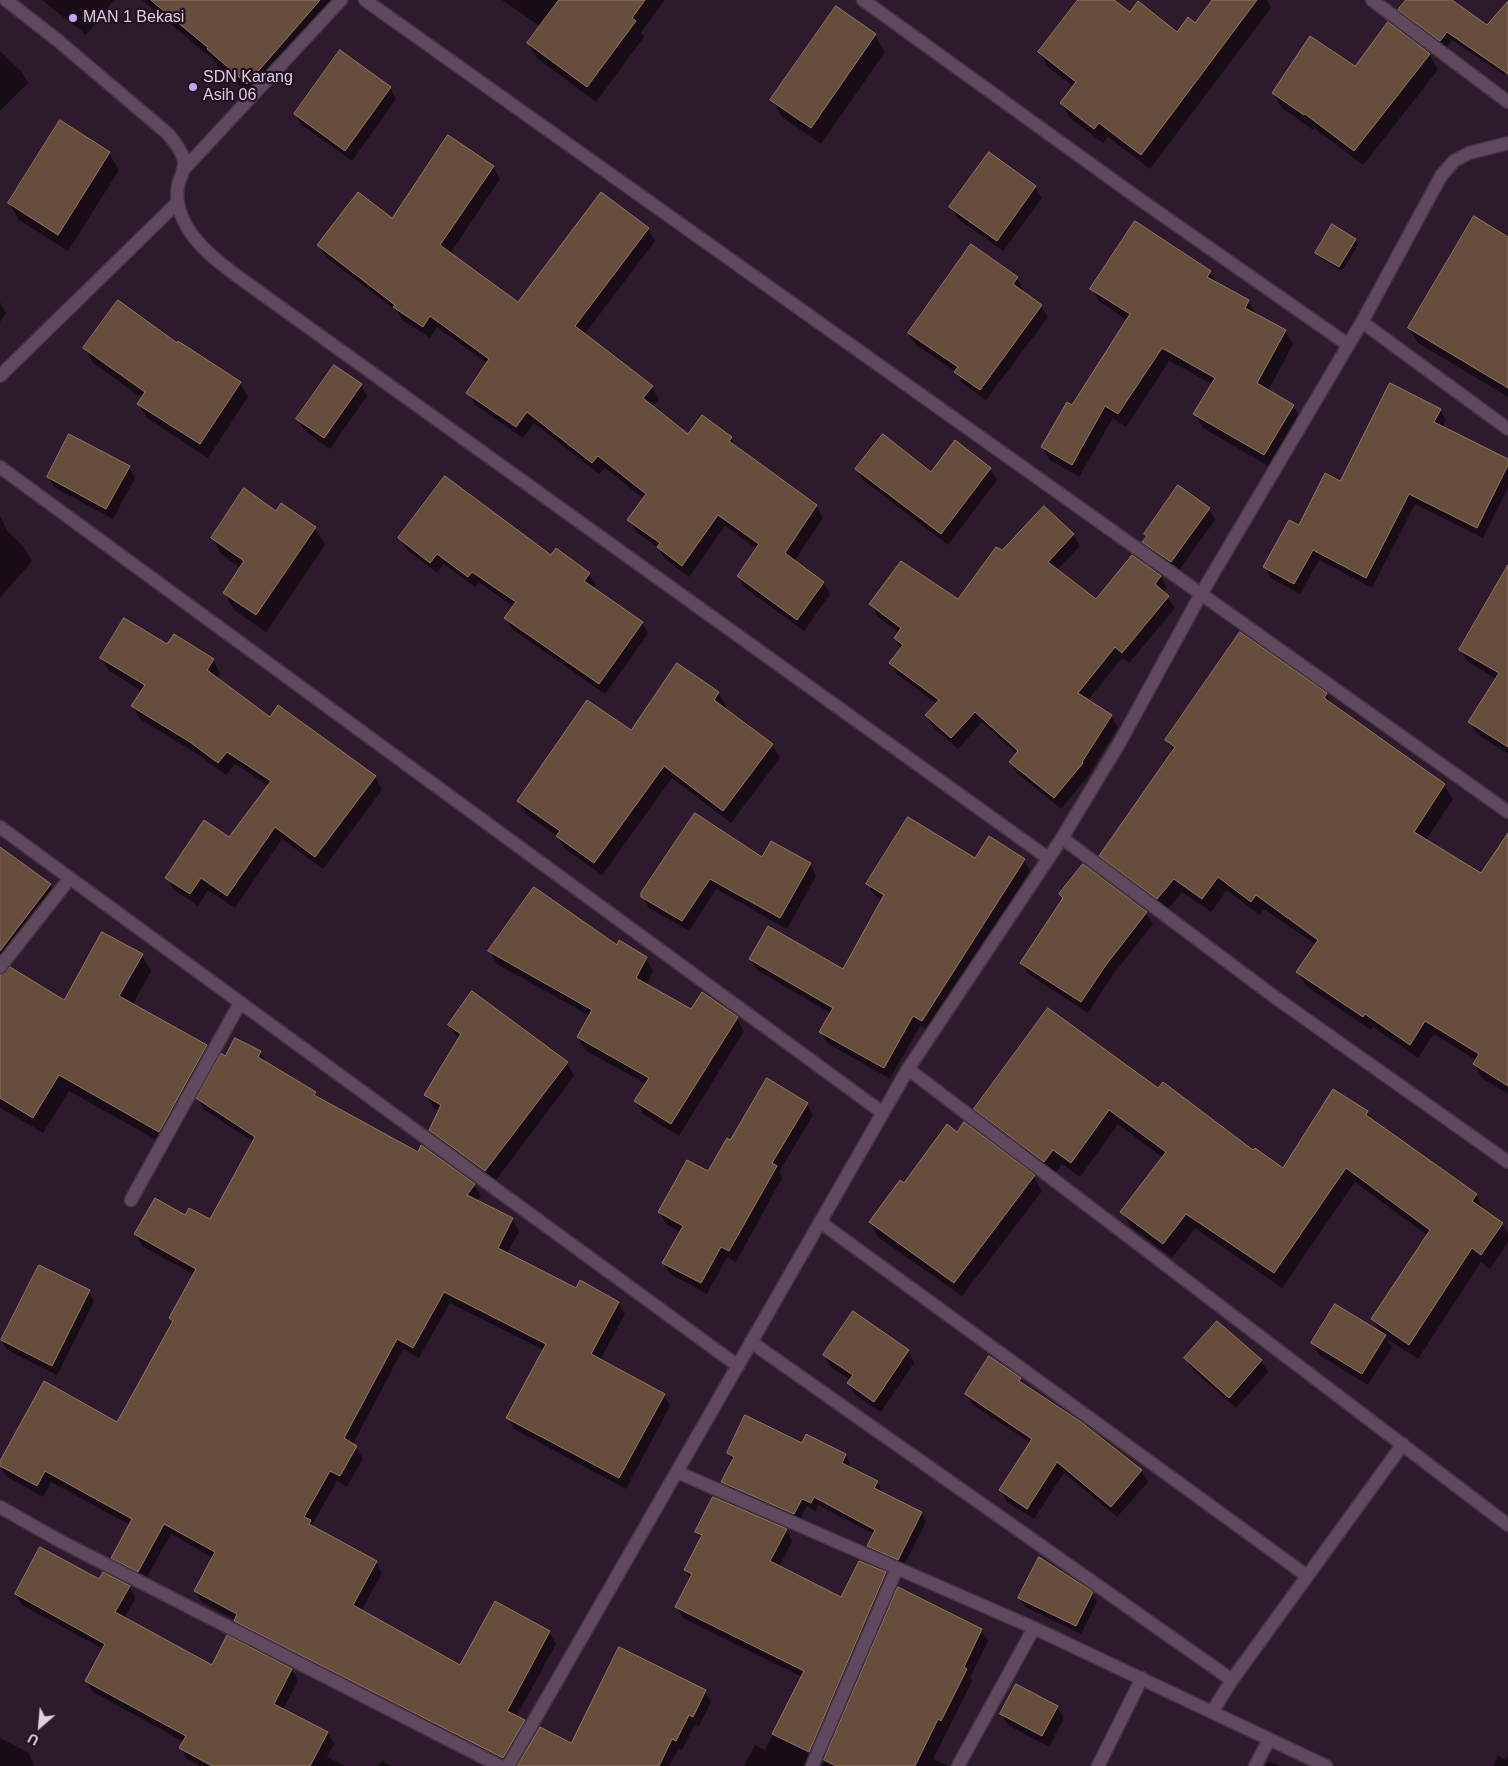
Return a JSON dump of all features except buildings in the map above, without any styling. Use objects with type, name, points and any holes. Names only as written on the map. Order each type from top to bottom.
[{"type":"street","points":[[6,0],[56,39],[167,133],[181,149],[186,167]]},
{"type":"street","points":[[341,0],[186,167],[179,187],[178,202],[184,223],[210,254],[240,277],[1048,858]]},
{"type":"street","points":[[365,0],[1508,812]]},
{"type":"street","points":[[863,0],[1135,196],[1347,344]]},
{"type":"street","points":[[1372,0],[1508,102]]},
{"type":"street","points":[[508,1766],[908,1069],[1062,838],[1120,742],[1201,594],[1347,344],[1362,322],[1441,176],[1454,161],[1469,153],[1508,143]]},
{"type":"street","points":[[0,376],[178,202]]},
{"type":"street","points":[[1362,322],[1508,429]]},
{"type":"street","points":[[0,468],[883,1113]]},
{"type":"street","points":[[0,827],[738,1366]]},
{"type":"street","points":[[1062,838],[1276,998],[1508,1162]]},
{"type":"street","points":[[0,967],[70,878]]},
{"type":"street","points":[[131,1200],[240,1003]]},
{"type":"street","points":[[908,1069],[1508,1525]]},
{"type":"street","points":[[820,1222],[1307,1576]]},
{"type":"street","points":[[751,1342],[1232,1680]]},
{"type":"street","points":[[1212,1712],[1232,1680],[1403,1444]]},
{"type":"street","points":[[678,1472],[1034,1628],[1326,1766]]},
{"type":"street","points":[[0,1507],[60,1542],[500,1766]]},
{"type":"street","points":[[812,1766],[897,1568]]},
{"type":"street","points":[[958,1766],[1034,1628]]},
{"type":"street","points":[[1098,1766],[1142,1678]]},
{"type":"street","points":[[1255,1766],[1269,1740]]},
{"type":"place","name":"MAN 1 Bekasi","points":[[73,18]]},
{"type":"place","name":"SDN Karang Asih 06","points":[[193,87]]}]
